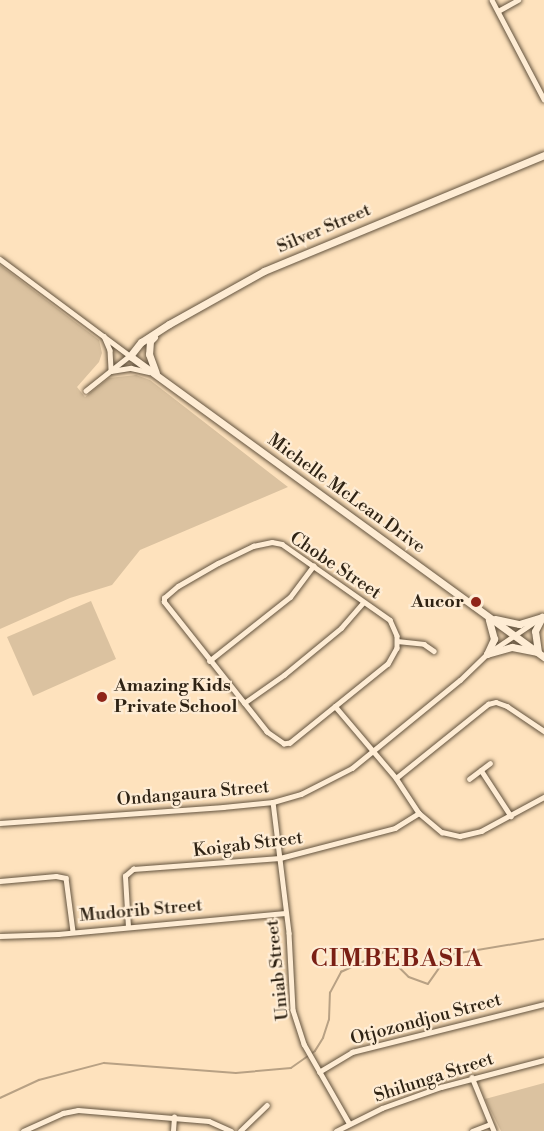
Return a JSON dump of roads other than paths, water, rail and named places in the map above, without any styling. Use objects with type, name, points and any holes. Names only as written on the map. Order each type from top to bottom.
[{"type":"street","points":[[492,0],[544,99]]},
{"type":"street","points":[[498,11],[518,0]]},
{"type":"street","name":"Silver Street","points":[[130,356],[141,342],[264,271],[544,155]]},
{"type":"street","points":[[0,259],[130,356],[86,391]]},
{"type":"street","points":[[157,375],[151,363],[149,348],[158,332]]},
{"type":"street","points":[[104,335],[110,350],[111,371]]},
{"type":"street","name":"Michelle McLean Drive","points":[[130,356],[541,655]]},
{"type":"street","points":[[111,371],[131,368],[157,375]]},
{"type":"street","name":"Chobe Street","points":[[264,543],[282,544],[313,566],[390,620],[397,648],[388,664],[290,744],[284,744],[267,732],[166,606],[164,598],[168,593],[218,563],[264,543]]},
{"type":"street","points":[[209,661],[290,597],[313,566]]},
{"type":"street","points":[[244,703],[284,675],[341,628],[363,603]]},
{"type":"street","points":[[488,616],[501,622],[519,624],[543,616]]},
{"type":"street","points":[[487,654],[492,646],[494,632],[488,616]]},
{"type":"street","points":[[541,655],[535,632],[543,616]]},
{"type":"street","name":"Ondangaura Street","points":[[0,823],[273,802],[301,794],[333,780],[374,751],[487,654],[543,616]]},
{"type":"street","points":[[397,641],[424,644],[434,651]]},
{"type":"street","points":[[487,654],[512,647],[541,655]]},
{"type":"street","points":[[396,778],[488,704],[496,702],[507,706],[544,731]]},
{"type":"street","points":[[335,706],[396,778],[419,813],[442,832],[460,836],[481,831],[544,797]]},
{"type":"street","points":[[469,779],[490,763]]},
{"type":"street","points":[[481,770],[511,816]]},
{"type":"street","name":"Uniab Street","points":[[273,802],[291,948],[292,1010],[304,1044],[349,1123]]},
{"type":"street","name":"Koigab Street","points":[[128,927],[125,876],[133,869],[280,858],[395,828],[419,813]]},
{"type":"street","points":[[0,881],[56,876],[66,878],[73,931]]},
{"type":"street","name":"Mudorib Street","points":[[0,936],[285,913]]},
{"type":"street","name":"Otjozondjou Street","points":[[319,1072],[352,1052],[544,1004]]},
{"type":"street","name":"Shilunga Street","points":[[336,1131],[382,1108],[472,1077],[544,1059]]},
{"type":"street","points":[[472,1077],[494,1131]]},
{"type":"street","points":[[240,1131],[267,1105]]},
{"type":"street","points":[[23,1131],[73,1110],[209,1121],[231,1131]]},
{"type":"street","points":[[172,1131],[174,1117]]},
{"type":"street","points":[[472,1131],[490,1124]]},
{"type":"waterway","points":[[0,1098],[39,1080],[104,1063],[236,1073],[291,1068],[315,1051],[323,1038],[329,1020],[330,993],[341,972],[384,952],[409,977],[428,984],[448,955],[544,939]]},
{"type":"place","name":"Aucor","points":[[476,602]]},
{"type":"place","name":"Amazing Kids Private School","points":[[102,697]]},
{"type":"district","name":"CIMBEBASIA","points":[[397,960]]}]
